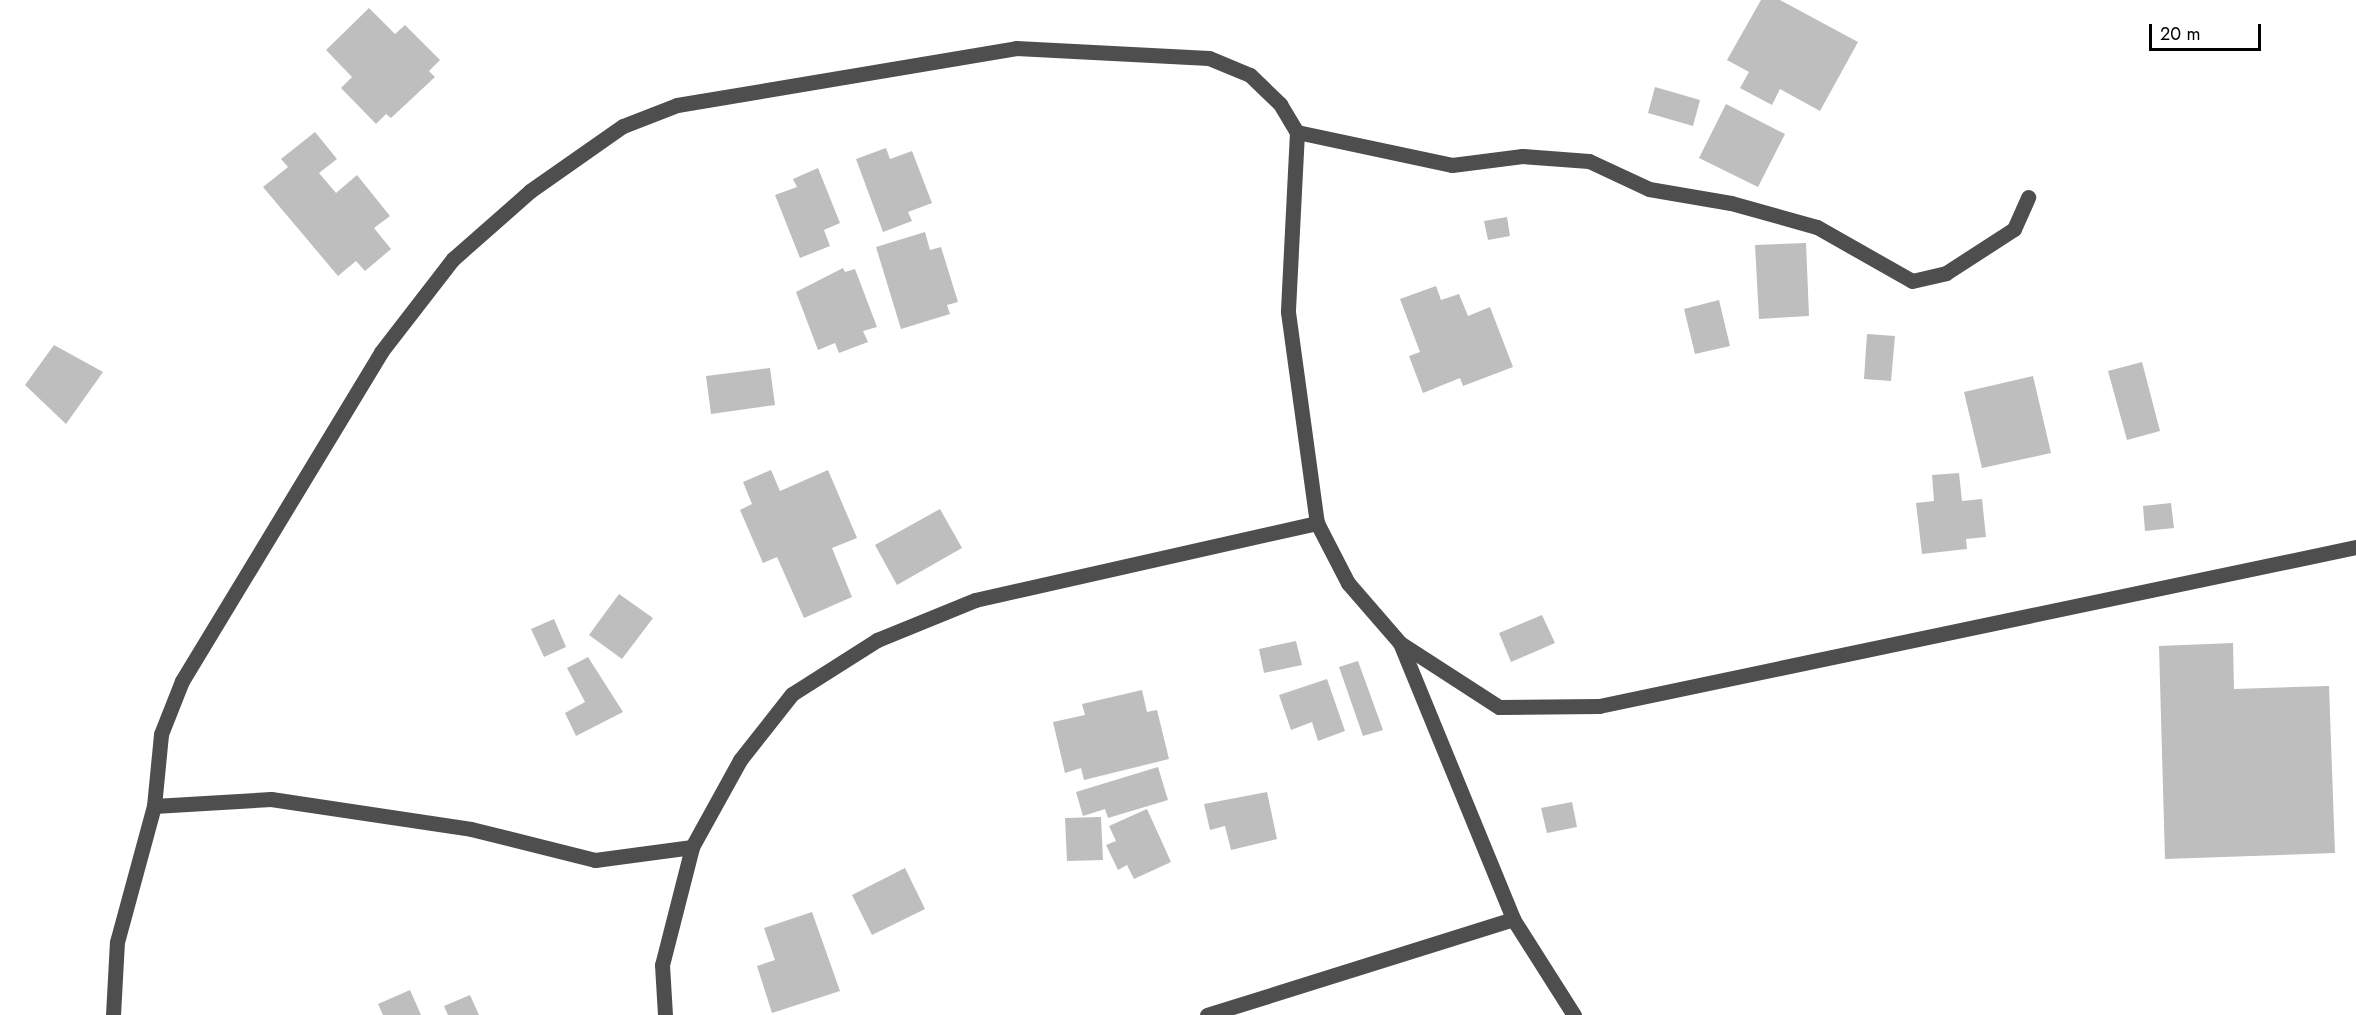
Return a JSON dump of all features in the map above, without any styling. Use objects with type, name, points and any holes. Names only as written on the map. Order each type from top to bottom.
[{"type":"street","points":[[113,1015],[117,942],[154,806],[161,734],[182,681],[381,352],[453,259],[530,191],[623,126],[714,94],[1016,48],[1209,58],[1250,75],[1280,104],[1297,132],[1288,312],[1317,523],[1348,583],[1400,643],[1499,707],[1599,705],[2356,547]]},
{"type":"street","points":[[1297,132],[1452,165],[1522,156],[1589,161],[1649,189],[1731,203],[1817,227],[1912,281],[1946,273],[2014,229],[2028,197]]},
{"type":"street","points":[[665,1015],[662,965],[692,847],[740,760],[792,694],[877,640],[975,600],[1317,523]]},
{"type":"street","points":[[1400,643],[1513,919],[1574,1015]]},
{"type":"street","points":[[154,806],[271,799],[471,830],[595,860],[692,847]]},
{"type":"street","points":[[1207,1015],[1513,919]]},
{"type":"building","points":[[1761,0],[1780,0],[1858,42],[1820,111],[1780,89],[1772,105],[1740,88],[1749,72],[1727,60]]},
{"type":"building","points":[[369,8],[395,34],[405,25],[440,60],[429,71],[435,77],[391,118],[386,114],[376,124],[341,88],[352,77],[326,50]]},
{"type":"building","points":[[1655,87],[1700,100],[1693,126],[1648,113]]},
{"type":"building","points":[[1726,104],[1785,134],[1758,187],[1699,158]]},
{"type":"building","points":[[315,132],[337,159],[319,173],[336,193],[357,175],[390,216],[374,228],[391,249],[365,271],[356,261],[338,276],[263,187],[288,167],[281,159]]},
{"type":"building","points":[[886,148],[890,159],[912,151],[932,203],[908,212],[912,221],[883,232],[856,159]]},
{"type":"building","points":[[818,168],[840,223],[824,230],[830,246],[800,258],[775,195],[797,187],[793,179]]},
{"type":"building","points":[[1507,217],[1510,236],[1488,240],[1484,221]]},
{"type":"building","points":[[925,232],[930,250],[941,247],[958,302],[947,305],[950,314],[901,329],[876,247]]},
{"type":"building","points":[[1806,243],[1809,316],[1759,319],[1755,245]]},
{"type":"building","points":[[843,268],[845,272],[855,269],[877,327],[863,331],[868,342],[839,353],[835,343],[818,350],[796,292]]},
{"type":"building","points":[[1436,286],[1441,300],[1459,294],[1468,316],[1490,307],[1513,367],[1463,386],[1460,378],[1423,393],[1409,356],[1420,352],[1400,299]]},
{"type":"building","points":[[1719,300],[1730,346],[1695,354],[1684,309]]},
{"type":"building","points":[[1867,334],[1895,336],[1891,381],[1864,379]]},
{"type":"building","points":[[54,345],[103,372],[66,424],[25,385]]},
{"type":"building","points":[[2142,362],[2160,431],[2127,440],[2108,371]]},
{"type":"building","points":[[770,368],[775,405],[711,414],[706,376]]},
{"type":"building","points":[[2033,376],[2051,453],[1982,468],[1964,392]]},
{"type":"building","points":[[771,470],[780,491],[828,470],[857,538],[832,548],[852,597],[804,618],[777,557],[763,563],[740,510],[752,504],[743,482]]},
{"type":"building","points":[[1959,473],[1962,501],[1982,499],[1986,537],[1966,539],[1967,549],[1922,554],[1916,503],[1934,501],[1932,475]]},
{"type":"building","points":[[2171,503],[2174,528],[2145,531],[2143,506]]},
{"type":"building","points":[[940,509],[962,548],[897,585],[875,545]]},
{"type":"building","points":[[619,594],[653,618],[622,659],[589,635]]},
{"type":"building","points":[[1542,615],[1555,643],[1511,662],[1499,633]]},
{"type":"building","points":[[554,619],[566,647],[544,657],[531,629]]},
{"type":"building","points":[[1296,641],[1302,665],[1264,673],[1259,649]]},
{"type":"building","points":[[2233,643],[2234,689],[2329,686],[2335,853],[2165,859],[2159,646]]},
{"type":"building","points":[[588,657],[623,712],[576,736],[565,713],[585,702],[567,668]]},
{"type":"building","points":[[1358,661],[1383,730],[1363,736],[1339,667]]},
{"type":"building","points":[[1327,679],[1345,731],[1318,741],[1312,722],[1291,730],[1279,695]]},
{"type":"building","points":[[1142,690],[1147,712],[1157,710],[1169,759],[1084,780],[1081,768],[1065,773],[1053,722],[1085,715],[1082,704]]},
{"type":"building","points":[[1158,767],[1168,800],[1108,818],[1105,809],[1083,816],[1076,792]]},
{"type":"building","points":[[1267,792],[1277,839],[1231,850],[1225,826],[1210,830],[1204,804]]},
{"type":"building","points":[[1572,802],[1577,827],[1547,833],[1541,808]]},
{"type":"building","points":[[1147,809],[1171,862],[1134,879],[1127,865],[1118,870],[1106,845],[1116,841],[1109,826]]},
{"type":"building","points":[[1101,817],[1103,860],[1067,861],[1065,818]]},
{"type":"building","points":[[905,868],[925,909],[872,935],[852,895]]},
{"type":"building","points":[[812,912],[840,991],[772,1013],[757,966],[775,960],[764,928]]},
{"type":"building","points":[[410,990],[421,1015],[383,1015],[378,1004]]},
{"type":"building","points":[[470,995],[479,1015],[448,1015],[444,1006]]}]
